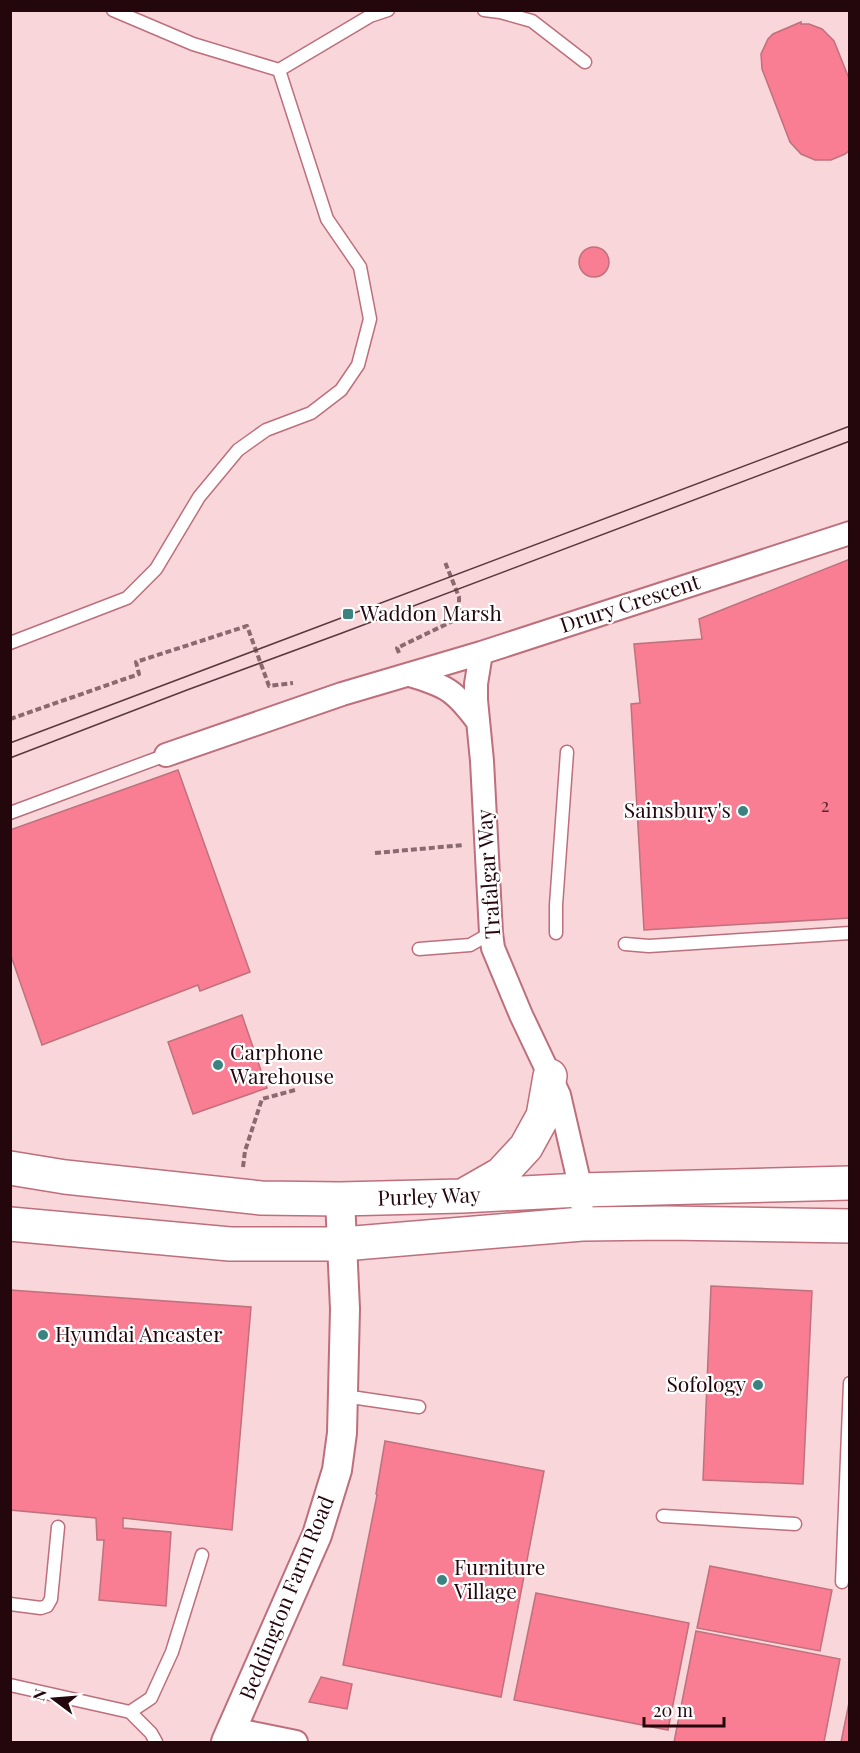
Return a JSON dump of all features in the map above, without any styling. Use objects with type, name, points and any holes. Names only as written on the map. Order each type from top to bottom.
[{"type":"highway","points":[[462,1196],[501,1174],[526,1147],[543,1116],[550,1076]]},
{"type":"highway","name":"Purley Way","points":[[10,1168],[65,1177],[261,1198],[462,1196],[581,1190],[849,1183]]},
{"type":"highway","name":"Purley Way","points":[[10,1224],[230,1244],[343,1244],[582,1224],[667,1223],[849,1227]]},
{"type":"street","name":"Drury Crescent","points":[[166,755],[342,694],[482,653],[849,532]]},
{"type":"street","name":"Trafalgar Way","points":[[482,653],[476,684],[493,948],[559,1095],[581,1190],[582,1224]]},
{"type":"street","points":[[410,675],[451,691],[463,701],[479,723]]},
{"type":"street","name":"Beddington Farm Road","points":[[230,1736],[317,1535],[337,1470],[344,1396],[345,1309],[340,1199]]},
{"type":"street","points":[[230,1736],[296,1743]]},
{"type":"lane","points":[[113,10],[193,44],[279,70],[370,16],[388,10]]},
{"type":"lane","points":[[484,10],[532,21],[585,62]]},
{"type":"lane","points":[[10,643],[127,598],[156,569],[199,497],[238,450],[266,430],[311,413],[341,390],[358,364],[370,319],[360,267],[327,219],[279,70]]},
{"type":"lane","points":[[556,933],[567,752]]},
{"type":"lane","points":[[10,813],[166,755]]},
{"type":"lane","points":[[419,949],[470,945],[491,933]]},
{"type":"lane","points":[[625,944],[649,946],[849,933]]},
{"type":"lane","points":[[842,1582],[849,1383]]},
{"type":"lane","points":[[344,1396],[419,1407]]},
{"type":"lane","points":[[663,1516],[795,1524]]},
{"type":"lane","points":[[10,1604],[41,1608],[47,1606],[51,1599],[58,1527]]},
{"type":"lane","points":[[130,1712],[151,1698],[172,1652],[202,1555]]},
{"type":"lane","points":[[10,1686],[130,1712],[151,1733],[156,1743]]},
{"type":"path","points":[[410,675],[397,648],[459,618],[459,597],[445,562]]},
{"type":"path","points":[[10,719],[139,674],[136,662],[247,626],[269,686],[302,682]]},
{"type":"path","points":[[375,853],[466,845],[465,836]]},
{"type":"path","points":[[253,1169],[243,1168],[245,1151],[262,1099],[295,1090]]},
{"type":"building","points":[[801,22],[801,24],[809,24],[822,29],[834,41],[850,81],[850,150],[831,160],[815,160],[801,154],[790,142],[762,69],[761,54],[768,39],[773,34]]},
{"type":"building","points":[[594,247],[605,251],[609,262],[605,273],[594,277],[583,273],[579,262],[583,251]]},
{"type":"building","name":"Sainsbury's","points":[[850,559],[850,918],[644,930],[631,704],[640,703],[634,644],[702,639],[699,619]]},
{"type":"building","points":[[178,770],[250,972],[200,991],[198,985],[42,1045],[10,953],[10,830]]},
{"type":"building","name":"Carphone Warehouse","points":[[242,1015],[267,1088],[193,1114],[168,1042]]},
{"type":"building","name":"Sofology","points":[[711,1286],[812,1291],[803,1484],[703,1480]]},
{"type":"building","points":[[10,1290],[251,1307],[232,1530],[123,1518],[123,1528],[171,1532],[166,1606],[99,1600],[104,1540],[97,1540],[96,1518],[10,1510]]},
{"type":"building","name":"Furniture Village","points":[[385,1441],[544,1471],[501,1697],[343,1665],[377,1495]]},
{"type":"building","points":[[710,1566],[832,1590],[820,1651],[697,1628]]},
{"type":"building","points":[[536,1593],[689,1623],[668,1730],[514,1700]]},
{"type":"building","points":[[696,1631],[840,1659],[824,1742],[674,1742]]},
{"type":"building","points":[[321,1677],[352,1684],[347,1709],[309,1702]]},
{"type":"building","points":[[850,1698],[850,1742],[841,1742]]},
{"type":"tram line","points":[[10,743],[850,426]]},
{"type":"tram line","points":[[10,758],[850,441]]},
{"type":"place","name":"Waddon Marsh","points":[[348,614]]},
{"type":"place","name":"Sainsbury's","points":[[743,811]]},
{"type":"place","name":"Carphone Warehouse","points":[[218,1065]]},
{"type":"place","name":"Hyundai Ancaster","points":[[43,1335]]},
{"type":"place","name":"Sofology","points":[[758,1385]]},
{"type":"place","name":"Furniture Village","points":[[442,1580]]}]
